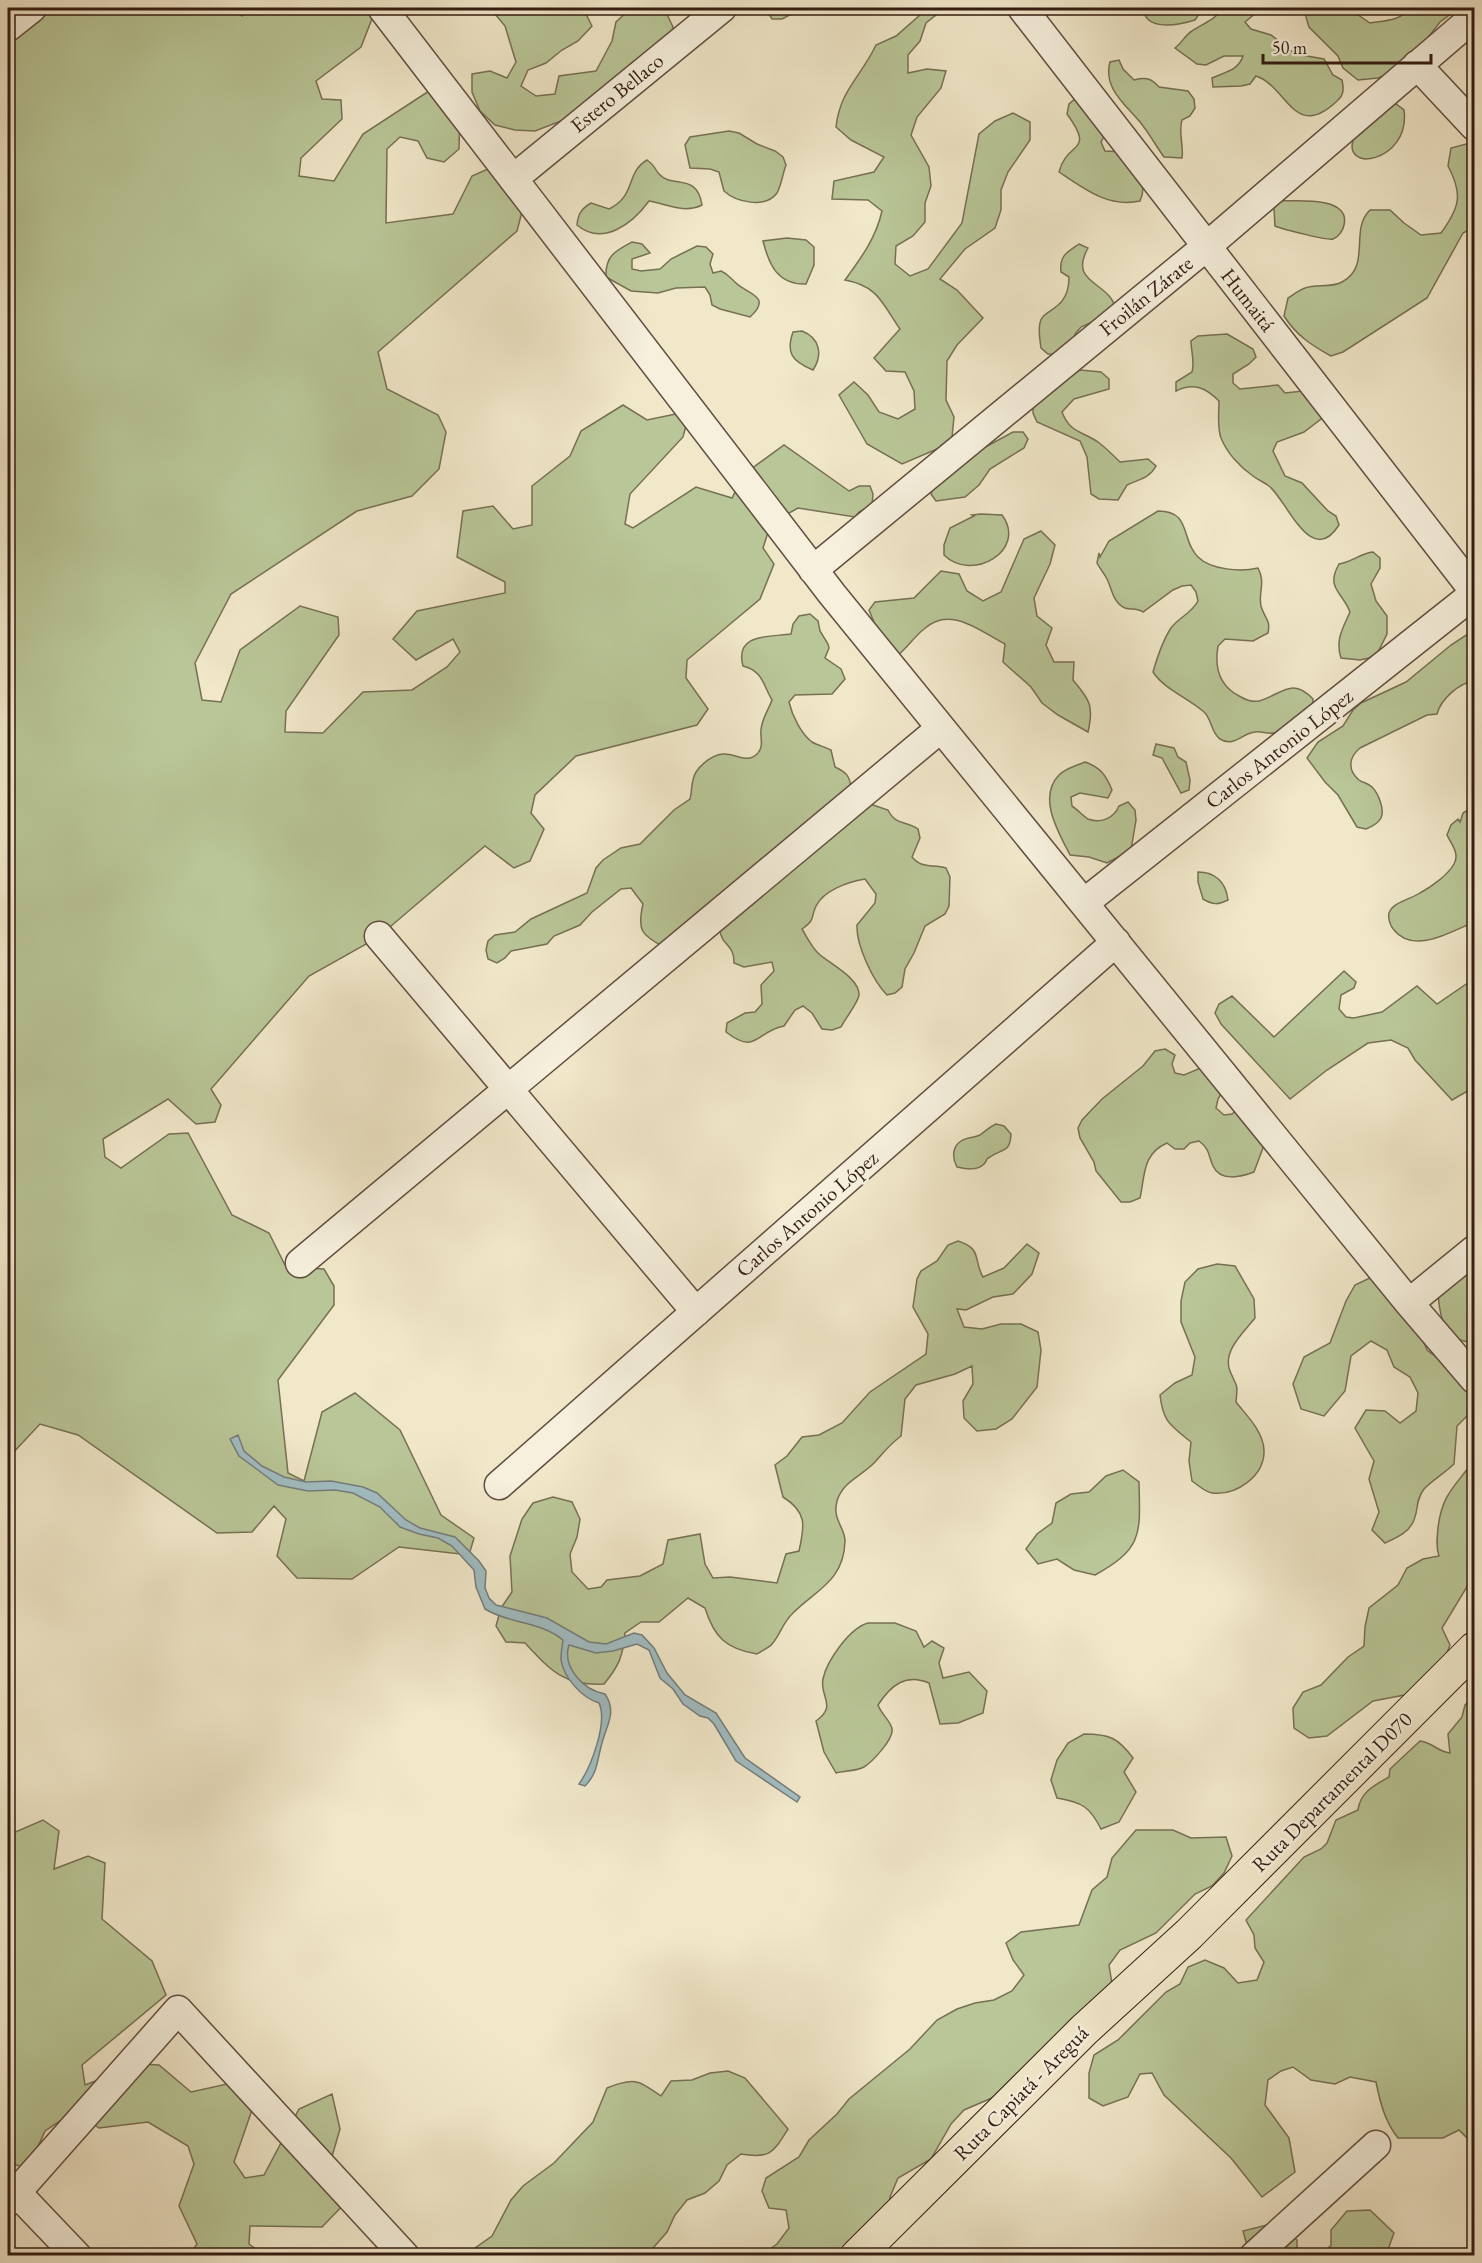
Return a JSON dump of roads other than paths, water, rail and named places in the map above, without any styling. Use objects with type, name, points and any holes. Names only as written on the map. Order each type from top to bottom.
[{"type":"main road","name":"Ruta Departamental D070","points":[[1189,1934],[1474,1649]]},
{"type":"main road","name":"Ruta Capiatá - Areguá","points":[[857,2256],[1084,2030],[1189,1934]]},
{"type":"street","points":[[8,27],[32,8]]},
{"type":"street","points":[[382,8],[813,570],[1409,1303],[1474,1379]]},
{"type":"street","name":"Estero Bellaco","points":[[513,179],[722,8]]},
{"type":"street","name":"Humaitá","points":[[1022,8],[1474,593]]},
{"type":"street","name":"Froilán Zárate","points":[[813,570],[1207,246],[1474,17]]},
{"type":"street","points":[[1417,65],[1474,126]]},
{"type":"street","name":"Carlos Antonio López","points":[[1084,903],[1474,593]]},
{"type":"street","points":[[300,1263],[941,728]]},
{"type":"street","points":[[379,936],[696,1312]]},
{"type":"street","name":"Carlos Antonio López","points":[[499,1485],[1116,942]]},
{"type":"street","points":[[1409,1303],[1474,1250]]},
{"type":"street","points":[[77,2256],[12,2197],[178,2010],[405,2256]]},
{"type":"street","points":[[1254,2256],[1376,2145]]},
{"type":"water","points":[[238,1435],[244,1451],[262,1466],[284,1477],[306,1482],[331,1481],[363,1487],[377,1493],[406,1520],[420,1528],[455,1537],[486,1571],[485,1588],[489,1598],[496,1605],[547,1618],[589,1642],[606,1644],[634,1633],[642,1635],[654,1648],[667,1673],[685,1695],[716,1713],[745,1758],[800,1797],[797,1802],[736,1761],[714,1724],[683,1704],[673,1689],[660,1678],[649,1650],[637,1644],[596,1653],[569,1645],[569,1661],[576,1676],[589,1688],[605,1694],[609,1700],[611,1712],[595,1771],[585,1786],[579,1784],[597,1745],[601,1712],[599,1703],[580,1692],[566,1674],[561,1660],[563,1640],[544,1629],[504,1618],[485,1609],[476,1587],[474,1570],[452,1546],[438,1538],[400,1527],[380,1507],[353,1493],[335,1490],[308,1491],[278,1485],[239,1456],[230,1439]]}]
